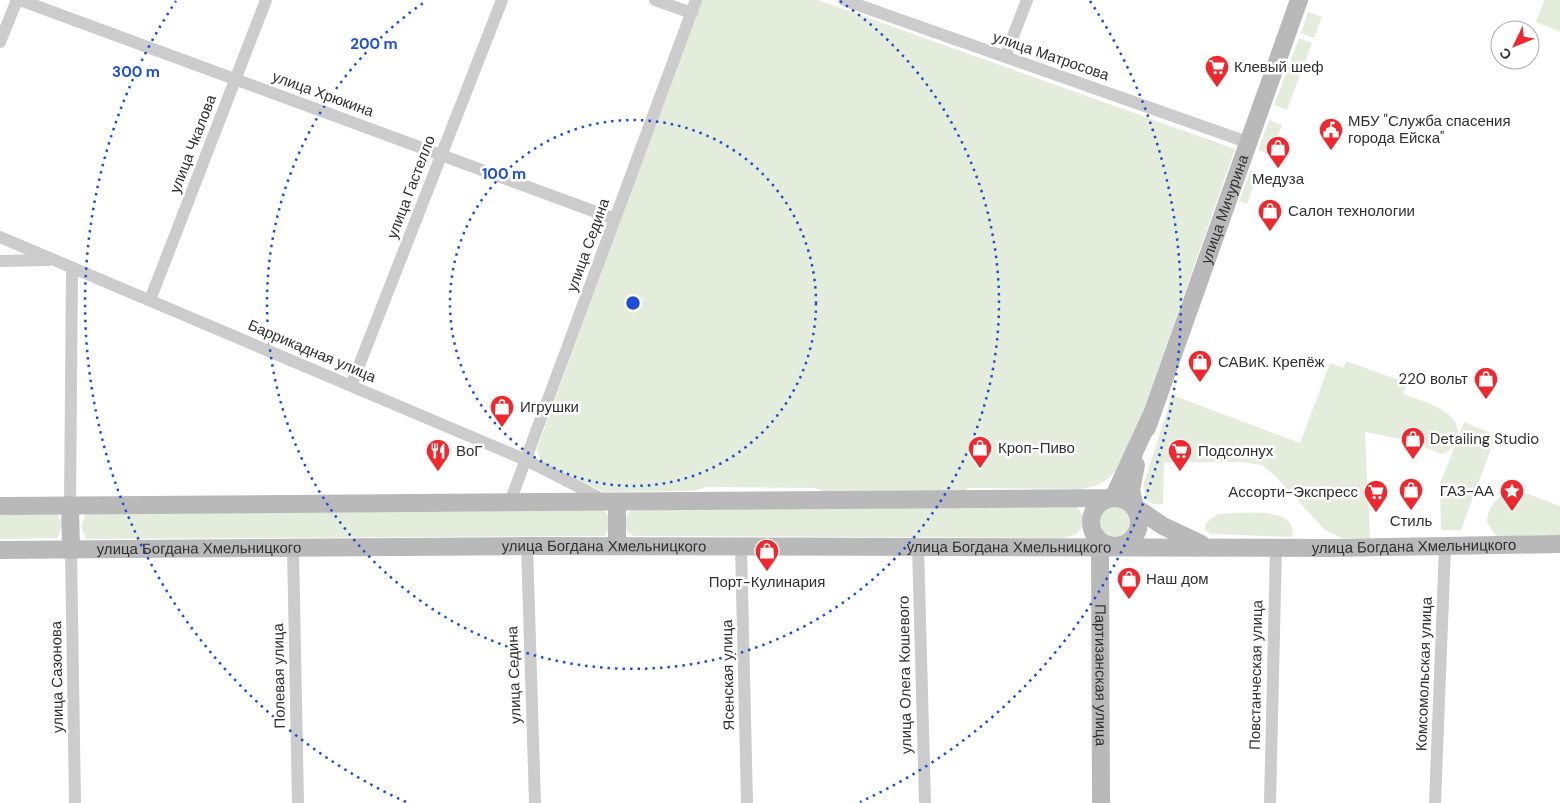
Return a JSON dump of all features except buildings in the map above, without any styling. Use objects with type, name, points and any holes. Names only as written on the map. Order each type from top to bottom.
[{"type":"main road","name":"улица Мичурина","points":[[1135,507],[1132,482],[1150,418],[1299,0]]},
{"type":"main road","name":"улица Мичурина","points":[[1113,498],[1150,418]]},
{"type":"main road","points":[[0,506],[1113,498],[1125,499],[1135,507],[1140,519],[1138,531],[1128,543],[1108,546],[1100,541],[1093,531],[1091,523],[1093,511],[1098,504],[1113,498]]},
{"type":"main road","points":[[613,502],[617,546]]},
{"type":"main road","points":[[70,505],[71,550]]},
{"type":"main road","name":"улица Богдана Хмельницкого","points":[[1135,507],[1163,526],[1209,547]]},
{"type":"main road","name":"улица Богдана Хмельницкого","points":[[0,550],[527,546],[1108,546],[1276,548],[1560,544]]},
{"type":"main road","name":"Партизанская улица","points":[[1101,803],[1108,546]]},
{"type":"street","points":[[0,42],[18,0]]},
{"type":"street","name":"улица Хрюкина","points":[[18,0],[615,219]]},
{"type":"street","name":"улица Чкалова","points":[[150,300],[266,0]]},
{"type":"street","name":"улица Гастелло","points":[[351,386],[440,154],[502,0]]},
{"type":"street","points":[[655,0],[692,13]]},
{"type":"street","name":"улица Седина","points":[[510,502],[696,0]]},
{"type":"street","name":"улица Матросова","points":[[844,0],[1247,142]]},
{"type":"street","points":[[1005,57],[1027,0]]},
{"type":"street","name":"Баррикадная улица","points":[[0,237],[526,460],[613,502]]},
{"type":"street","points":[[0,261],[54,260]]},
{"type":"street","points":[[70,505],[72,268]]},
{"type":"street","name":"улица Седина","points":[[527,546],[535,803]]},
{"type":"street","name":"Ясенская улица","points":[[741,546],[747,803]]},
{"type":"street","name":"улица Олега Кошевого","points":[[918,546],[925,803]]},
{"type":"street","name":"Комсомольская улица","points":[[1435,803],[1445,546]]},
{"type":"street","name":"Полевая улица","points":[[293,548],[298,803]]},
{"type":"street","name":"Повстанческая улица","points":[[1270,803],[1276,548]]},
{"type":"street","name":"улица Сазонова","points":[[71,550],[75,803]]},
{"type":"green space","points":[[701,0],[818,0],[1235,149],[1129,452],[1110,477],[1097,485],[1080,489],[968,488],[964,492],[829,493],[815,488],[707,487],[693,491],[604,492],[541,463],[537,449]]},
{"type":"green space","points":[[1544,0],[1560,0],[1560,32],[1540,24],[1540,20],[1537,20]]},
{"type":"green space","points":[[1308,12],[1322,17],[1314,38],[1301,33]]},
{"type":"green space","points":[[1299,38],[1312,43],[1287,110],[1274,105]]},
{"type":"green space","points":[[1269,120],[1282,125],[1271,155],[1258,150]]},
{"type":"green space","points":[[1251,170],[1258,173],[1247,204],[1239,201]]},
{"type":"green space","points":[[1346,361],[1407,383],[1403,394],[1431,404],[1450,415],[1458,431],[1454,445],[1449,451],[1442,454],[1406,440],[1365,432],[1370,538],[1341,538],[1325,530],[1273,474],[1262,465],[1241,462],[1164,462],[1163,504],[1153,504],[1145,498],[1144,483],[1172,395],[1300,443],[1330,363],[1343,368]]},
{"type":"green space","points":[[1464,422],[1496,435],[1461,530],[1441,530],[1440,484]]},
{"type":"green space","points":[[1517,490],[1560,506],[1560,540],[1498,539],[1487,522],[1489,510],[1500,497]]},
{"type":"green space","points":[[1115,505],[1127,509],[1131,521],[1127,533],[1115,537],[1103,533],[1099,521],[1103,509]]},
{"type":"green space","points":[[1077,507],[1083,515],[1082,528],[1075,535],[1063,538],[634,536],[627,532],[625,520],[628,513],[634,509]]},
{"type":"green space","points":[[604,510],[610,523],[604,536],[86,539],[81,526],[86,513]]},
{"type":"green space","points":[[58,513],[62,524],[58,538],[0,539],[0,514]]},
{"type":"green space","points":[[1263,513],[1274,515],[1284,518],[1291,524],[1293,533],[1291,537],[1211,534],[1205,530],[1206,523],[1218,514]]},
{"type":"place","name":"Клевый шеф","points":[[1217,88]]},
{"type":"place","name":"МБУ \"Служба спасения города Ейска\"","points":[[1331,151]]},
{"type":"place","name":"Медуза","points":[[1278,169]]},
{"type":"place","name":"Салон технологии","points":[[1270,232]]},
{"type":"place","name":"САВиК. Крепёж","points":[[1200,383]]},
{"type":"place","name":"220 вольт","points":[[1486,400]]},
{"type":"place","name":"Игрушки","points":[[502,428]]},
{"type":"place","name":"Detailing Studio","points":[[1413,460]]},
{"type":"place","name":"Кроп-Пиво","points":[[980,469]]},
{"type":"place","name":"ВоГ","points":[[438,472]]},
{"type":"place","name":"Подсолнух","points":[[1180,472]]},
{"type":"place","name":"Стиль","points":[[1411,511]]},
{"type":"place","name":"ГАЗ-АА","points":[[1512,512]]},
{"type":"place","name":"Ассорти-Экспресс","points":[[1376,513]]},
{"type":"place","name":"Порт-Кулинария","points":[[767,572]]},
{"type":"place","name":"Наш дом","points":[[1129,600]]}]
